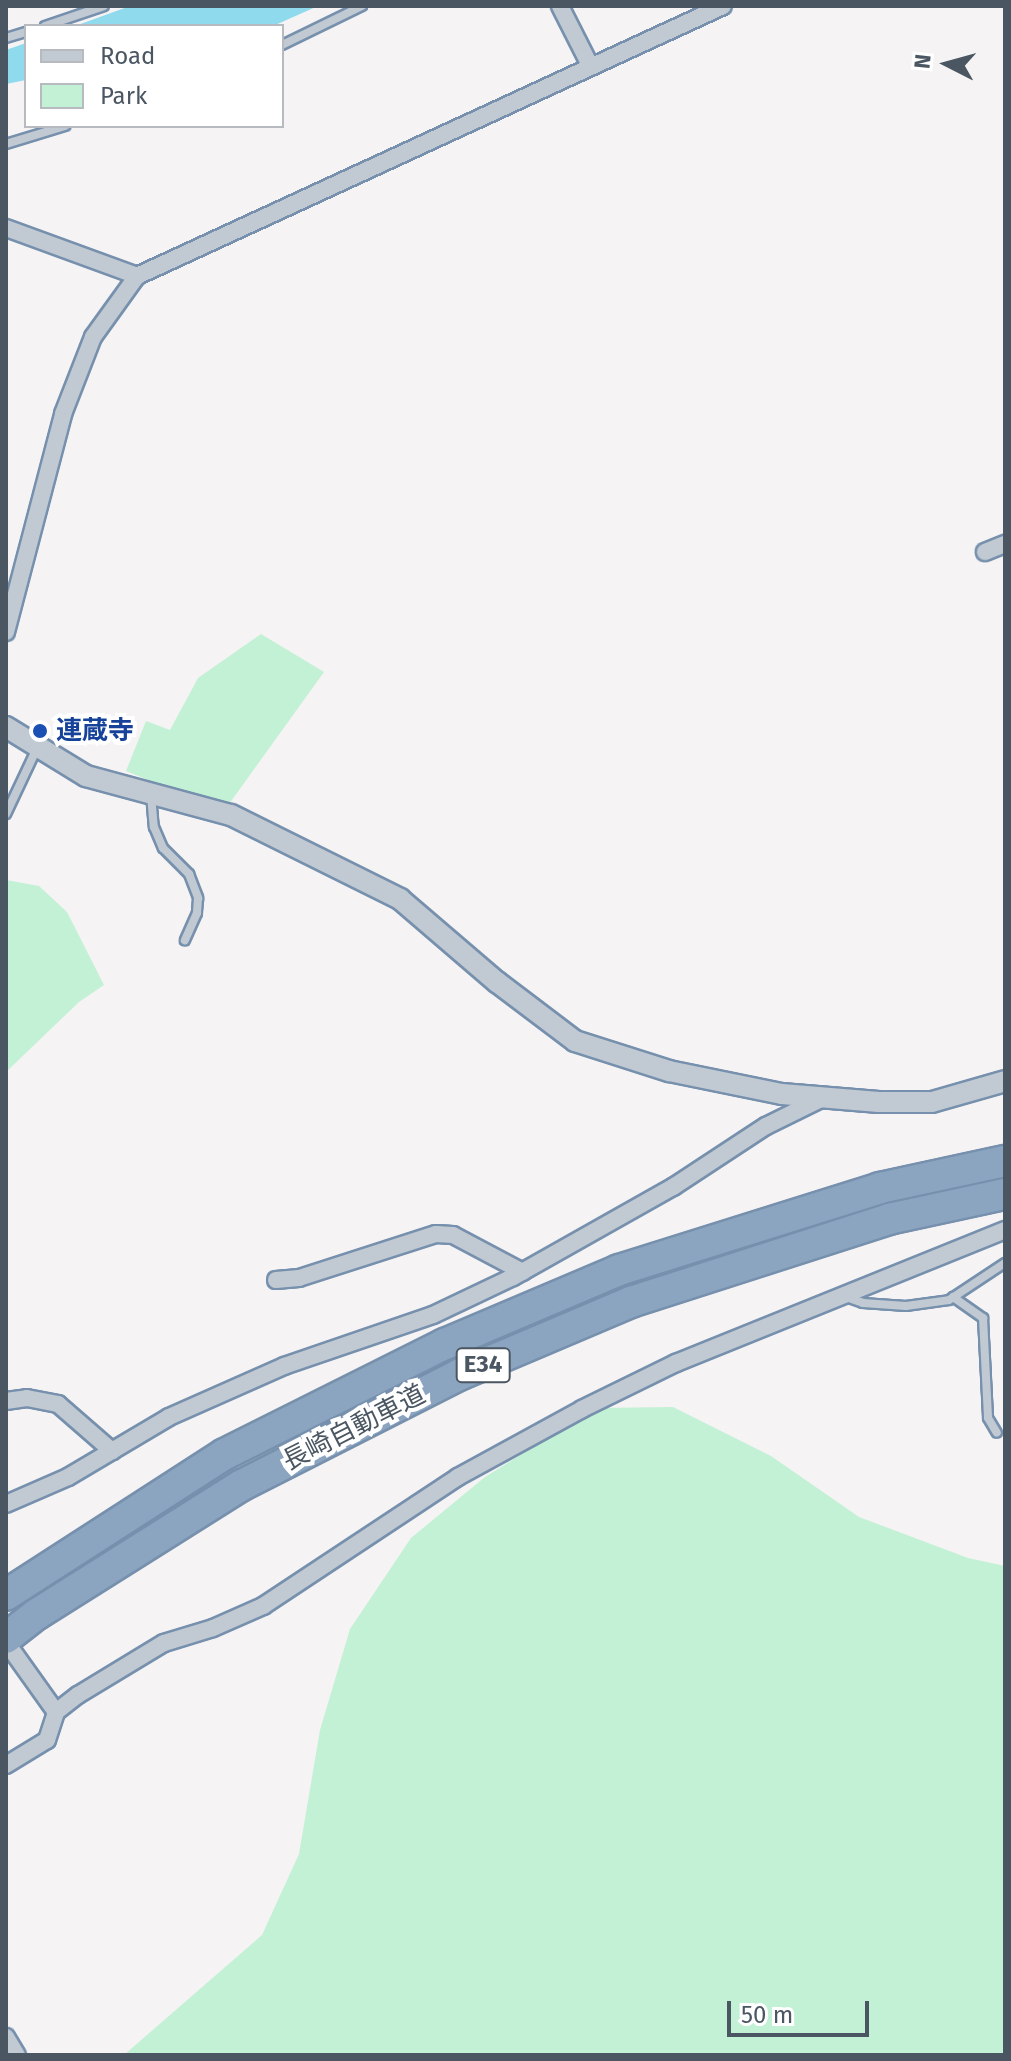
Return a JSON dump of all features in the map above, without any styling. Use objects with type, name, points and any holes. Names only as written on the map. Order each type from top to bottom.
[{"type":"highway","name":"長崎自動車道","points":[[6,1595],[225,1454],[445,1344],[619,1270],[880,1188],[1005,1161]]},
{"type":"highway","name":"長崎自動車道","points":[[6,1640],[37,1614],[242,1485],[461,1374],[631,1302],[889,1219],[1005,1194]]},
{"type":"street","points":[[560,6],[591,67]]},
{"type":"street","points":[[6,632],[63,414],[93,337],[137,276],[723,6]]},
{"type":"street","points":[[6,228],[137,276]]},
{"type":"street","points":[[985,552],[1005,544]]},
{"type":"street","points":[[6,727],[86,776],[231,815],[400,899],[497,982],[575,1041],[669,1071],[782,1094],[823,1098],[932,1102],[1005,1081]]},
{"type":"street","points":[[6,1504],[68,1477],[169,1417],[284,1366],[433,1315],[523,1272],[673,1187],[766,1126],[823,1098]]},
{"type":"street","points":[[6,1765],[47,1740],[56,1712],[164,1643],[213,1628],[263,1606],[458,1477],[582,1409],[676,1363],[1005,1230]]},
{"type":"street","points":[[276,1280],[299,1278],[436,1234],[453,1235],[523,1272]]},
{"type":"street","points":[[6,1401],[27,1398],[58,1404],[112,1451]]},
{"type":"street","points":[[6,1640],[56,1712]]},
{"type":"street","points":[[6,2037],[17,2055]]},
{"type":"lane","points":[[51,24],[104,6]]},
{"type":"lane","points":[[284,44],[362,6]]},
{"type":"lane","points":[[6,144],[58,128]]},
{"type":"lane","points":[[6,814],[38,747]]},
{"type":"lane","points":[[151,795],[154,827],[163,848],[189,874],[198,898],[197,913],[185,940]]},
{"type":"lane","points":[[845,1297],[863,1303],[906,1306],[953,1297],[1005,1263]]},
{"type":"lane","points":[[953,1297],[983,1318],[988,1418],[997,1433]]},
{"type":"green space","points":[[261,634],[324,672],[229,804],[158,784],[126,771],[146,721],[170,730],[198,678]]},
{"type":"green space","points":[[6,880],[39,886],[67,912],[104,985],[79,1002],[6,1072]]},
{"type":"green space","points":[[673,1407],[771,1456],[859,1517],[968,1558],[1005,1566],[1005,2055],[124,2055],[262,1935],[299,1854],[320,1730],[350,1629],[411,1538],[485,1477],[597,1408]]},
{"type":"water","points":[[130,6],[318,6],[278,24],[80,24]]},
{"type":"water","points":[[24,44],[24,80],[6,84],[6,50]]},
{"type":"place","name":"連蔵寺","points":[[40,731]]}]
